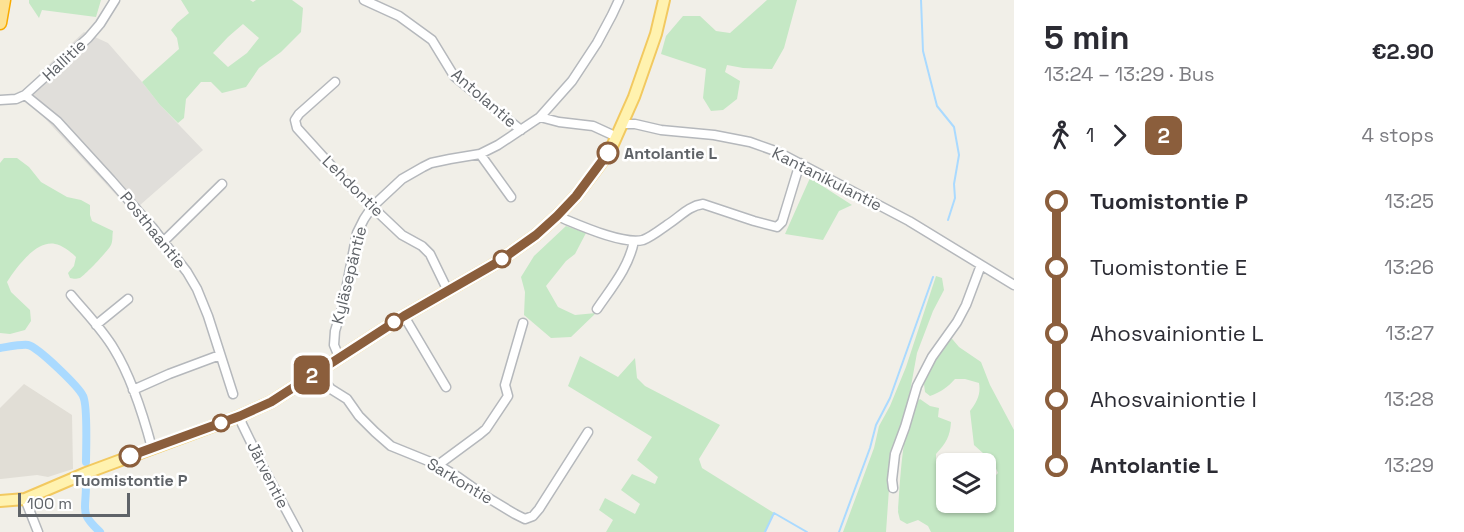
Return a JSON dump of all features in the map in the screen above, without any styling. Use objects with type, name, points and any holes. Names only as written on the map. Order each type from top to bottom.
[{"type":"highway","points":[[0,23],[4,0]]},
{"type":"main road","points":[[0,501],[25,499],[86,473],[240,416],[271,402],[404,316],[498,262],[536,235],[557,216],[589,180],[610,151],[634,97],[656,34],[664,0]]},
{"type":"street","name":"Hallitie","points":[[25,95],[88,38],[100,24],[114,0]]},
{"type":"street","name":"Antolantie","points":[[364,0],[399,16],[432,40],[454,76],[521,130]]},
{"type":"street","name":"Kyläsepäntie","points":[[339,357],[334,345],[335,332],[343,305],[357,233],[372,207],[402,179],[423,167],[431,163],[480,154],[540,117],[572,81],[597,43],[619,0]]},
{"type":"street","name":"Lehdontie","points":[[336,82],[299,114],[295,120],[297,128],[372,207],[402,235],[422,246],[430,254],[448,291]]},
{"type":"street","points":[[0,100],[5,101],[25,95]]},
{"type":"street","name":"Posthaantie","points":[[25,95],[57,122],[118,187],[187,272],[208,316],[233,394]]},
{"type":"street","name":"Antolantie","points":[[540,117],[593,126],[617,137]]},
{"type":"street","name":"Kantanikulantie","points":[[623,124],[714,135],[750,142],[778,152],[909,221],[1014,285]]},
{"type":"street","points":[[480,154],[511,197]]},
{"type":"street","points":[[557,216],[582,227],[634,241],[644,240],[695,205],[703,204],[777,227],[782,222],[800,163]]},
{"type":"street","points":[[163,242],[222,184]]},
{"type":"street","points":[[597,309],[622,273],[632,254],[634,241]]},
{"type":"street","points":[[892,488],[895,454],[917,386],[932,357],[966,305],[981,265]]},
{"type":"street","points":[[71,295],[113,347],[125,369],[152,448]]},
{"type":"street","points":[[96,325],[128,299]]},
{"type":"street","points":[[404,316],[446,387]]},
{"type":"street","points":[[438,465],[486,429],[508,396],[505,385],[523,323]]},
{"type":"street","points":[[133,390],[220,355]]},
{"type":"street","name":"Sarkontie","points":[[316,372],[332,389],[347,399],[359,416],[391,446],[438,465],[484,496],[525,519],[533,516],[539,509],[588,432]]},
{"type":"street","name":"Järventie","points":[[240,416],[262,467],[298,532]]},
{"type":"street","points":[[25,499],[38,532]]},
{"type":"shaded area","points":[[84,32],[108,43],[160,105],[203,150],[132,212],[39,112],[24,99],[48,75],[42,71]]},
{"type":"shaded area","points":[[24,384],[72,415],[73,469],[48,477],[37,475],[0,479],[0,408]]},
{"type":"green space","points":[[29,0],[101,0],[96,17],[42,10],[39,18]]},
{"type":"green space","points":[[181,0],[250,0],[253,2],[256,0],[292,0],[303,8],[301,32],[281,52],[259,68],[246,87],[222,93],[211,82],[201,82],[186,99],[184,118],[178,123],[142,82],[179,49],[177,38],[171,30],[189,13]],"holes":[[[243,24],[259,38],[247,53],[228,67],[213,53]]]},
{"type":"green space","points":[[767,0],[797,0],[784,48],[772,69],[727,65],[725,72],[740,81],[737,99],[723,110],[711,111],[703,98],[706,69],[661,54],[666,36],[683,16],[700,16],[716,31],[730,33]]},
{"type":"green space","points":[[4,158],[17,158],[29,167],[41,182],[67,197],[90,205],[92,221],[113,231],[109,248],[80,278],[70,278],[68,273],[74,266],[76,257],[61,246],[48,244],[41,246],[27,256],[7,282],[11,292],[30,310],[31,321],[25,330],[10,334],[0,333],[0,163]]},
{"type":"green space","points":[[810,178],[852,205],[839,211],[823,240],[785,234]]},
{"type":"green space","points":[[566,226],[586,233],[575,254],[566,261],[546,286],[558,307],[575,315],[596,313],[571,337],[551,338],[524,315],[525,292],[521,277],[534,256]]},
{"type":"green space","points":[[936,276],[942,278],[944,290],[933,311],[917,353],[909,397],[897,441],[889,489],[886,532],[843,532],[874,448],[879,426],[906,367]]},
{"type":"green space","points":[[948,334],[959,347],[981,362],[990,385],[1014,430],[1014,532],[931,532],[928,526],[918,520],[907,524],[900,520],[898,512],[906,434],[909,419],[920,399],[930,406],[939,408],[938,417],[951,422],[947,440],[936,453],[936,513],[996,513],[996,475],[998,473],[996,453],[983,453],[974,445],[970,411],[978,398],[979,383],[955,379],[944,389],[930,396],[925,392],[924,384],[935,351]]},
{"type":"green space","points":[[580,356],[618,377],[635,358],[637,378],[645,386],[720,425],[699,459],[702,468],[774,513],[765,532],[606,532],[613,520],[599,510],[605,498],[635,514],[640,504],[621,490],[632,474],[655,484],[658,477],[637,460],[652,437],[568,386]]},
{"type":"waterway","points":[[921,0],[923,51],[937,106],[954,127],[959,155],[954,184],[955,198],[948,220]]},
{"type":"waterway","points":[[839,532],[870,448],[876,425],[890,398],[933,277]]},
{"type":"waterway","points":[[0,348],[25,345],[33,347],[80,391],[86,408],[86,462]]},
{"type":"waterway","points":[[86,485],[86,515],[100,532]]},
{"type":"waterway","points":[[765,532],[774,513],[807,532]]},
{"type":"bus line","name":"2","points":[[130,456],[240,416],[271,402],[404,316],[498,262],[536,235],[557,216],[589,180],[608,153]]},
{"type":"place","name":"Antolantie L","points":[[608,153]]},
{"type":"place","name":"Tuomistontie P","points":[[130,456]]}]
